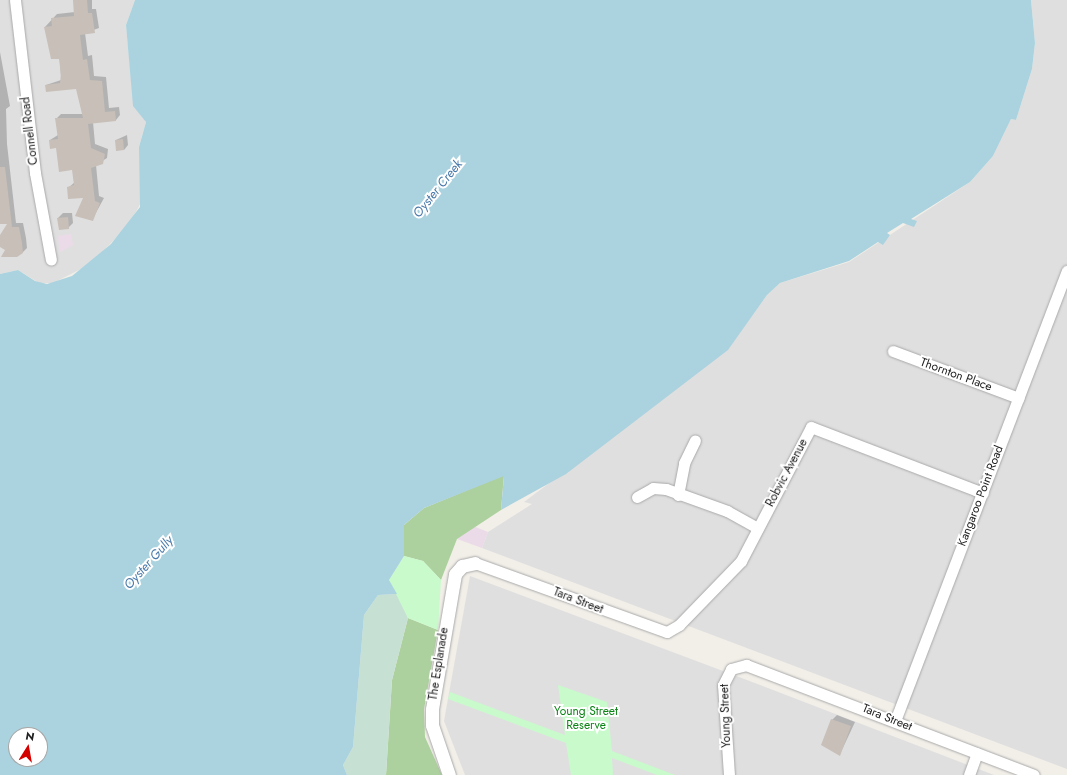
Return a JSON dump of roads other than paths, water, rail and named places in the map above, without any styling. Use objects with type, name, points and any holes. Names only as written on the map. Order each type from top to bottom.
[{"type":"street","name":"Connell Road","points":[[15,0],[35,173],[51,260]]},
{"type":"street","name":"Kangaroo Point Road","points":[[895,721],[1067,271]]},
{"type":"street","name":"Thornton Place","points":[[893,351],[1019,398]]},
{"type":"street","name":"Robvic Avenue","points":[[679,625],[741,561],[811,427],[983,493]]},
{"type":"street","points":[[678,495],[684,463],[695,440]]},
{"type":"street","points":[[637,498],[657,488],[727,511],[758,528]]},
{"type":"street","name":"Tara Street","points":[[475,563],[659,632],[667,632],[679,625]]},
{"type":"street","name":"The Esplanade","points":[[449,775],[432,725],[432,709],[455,574],[462,566],[475,563]]},
{"type":"street","name":"Tara Street","points":[[739,666],[760,668],[1034,775]]},
{"type":"street","name":"Young Street","points":[[729,775],[723,685],[727,673],[739,666]]},
{"type":"street","points":[[969,775],[977,753]]},
{"type":"water","points":[[135,0],[1031,0],[1035,43],[1032,69],[1016,120],[1011,119],[993,156],[970,182],[911,219],[917,221],[914,227],[903,223],[887,233],[890,235],[883,245],[878,242],[849,261],[780,283],[767,295],[728,350],[566,474],[501,510],[504,476],[424,508],[404,525],[404,556],[389,580],[397,594],[378,595],[364,615],[353,747],[343,765],[347,775],[0,775],[0,274],[18,270],[35,281],[47,284],[72,276],[111,244],[140,207],[139,147],[146,122],[133,106],[126,25]]},
{"type":"water label","name":"Oyster Creek","points":[[438,189]]},
{"type":"water label","name":"Oyster Gully","points":[[149,563]]},
{"type":"park label","name":"Young Street Reserve","points":[[586,719]]}]
